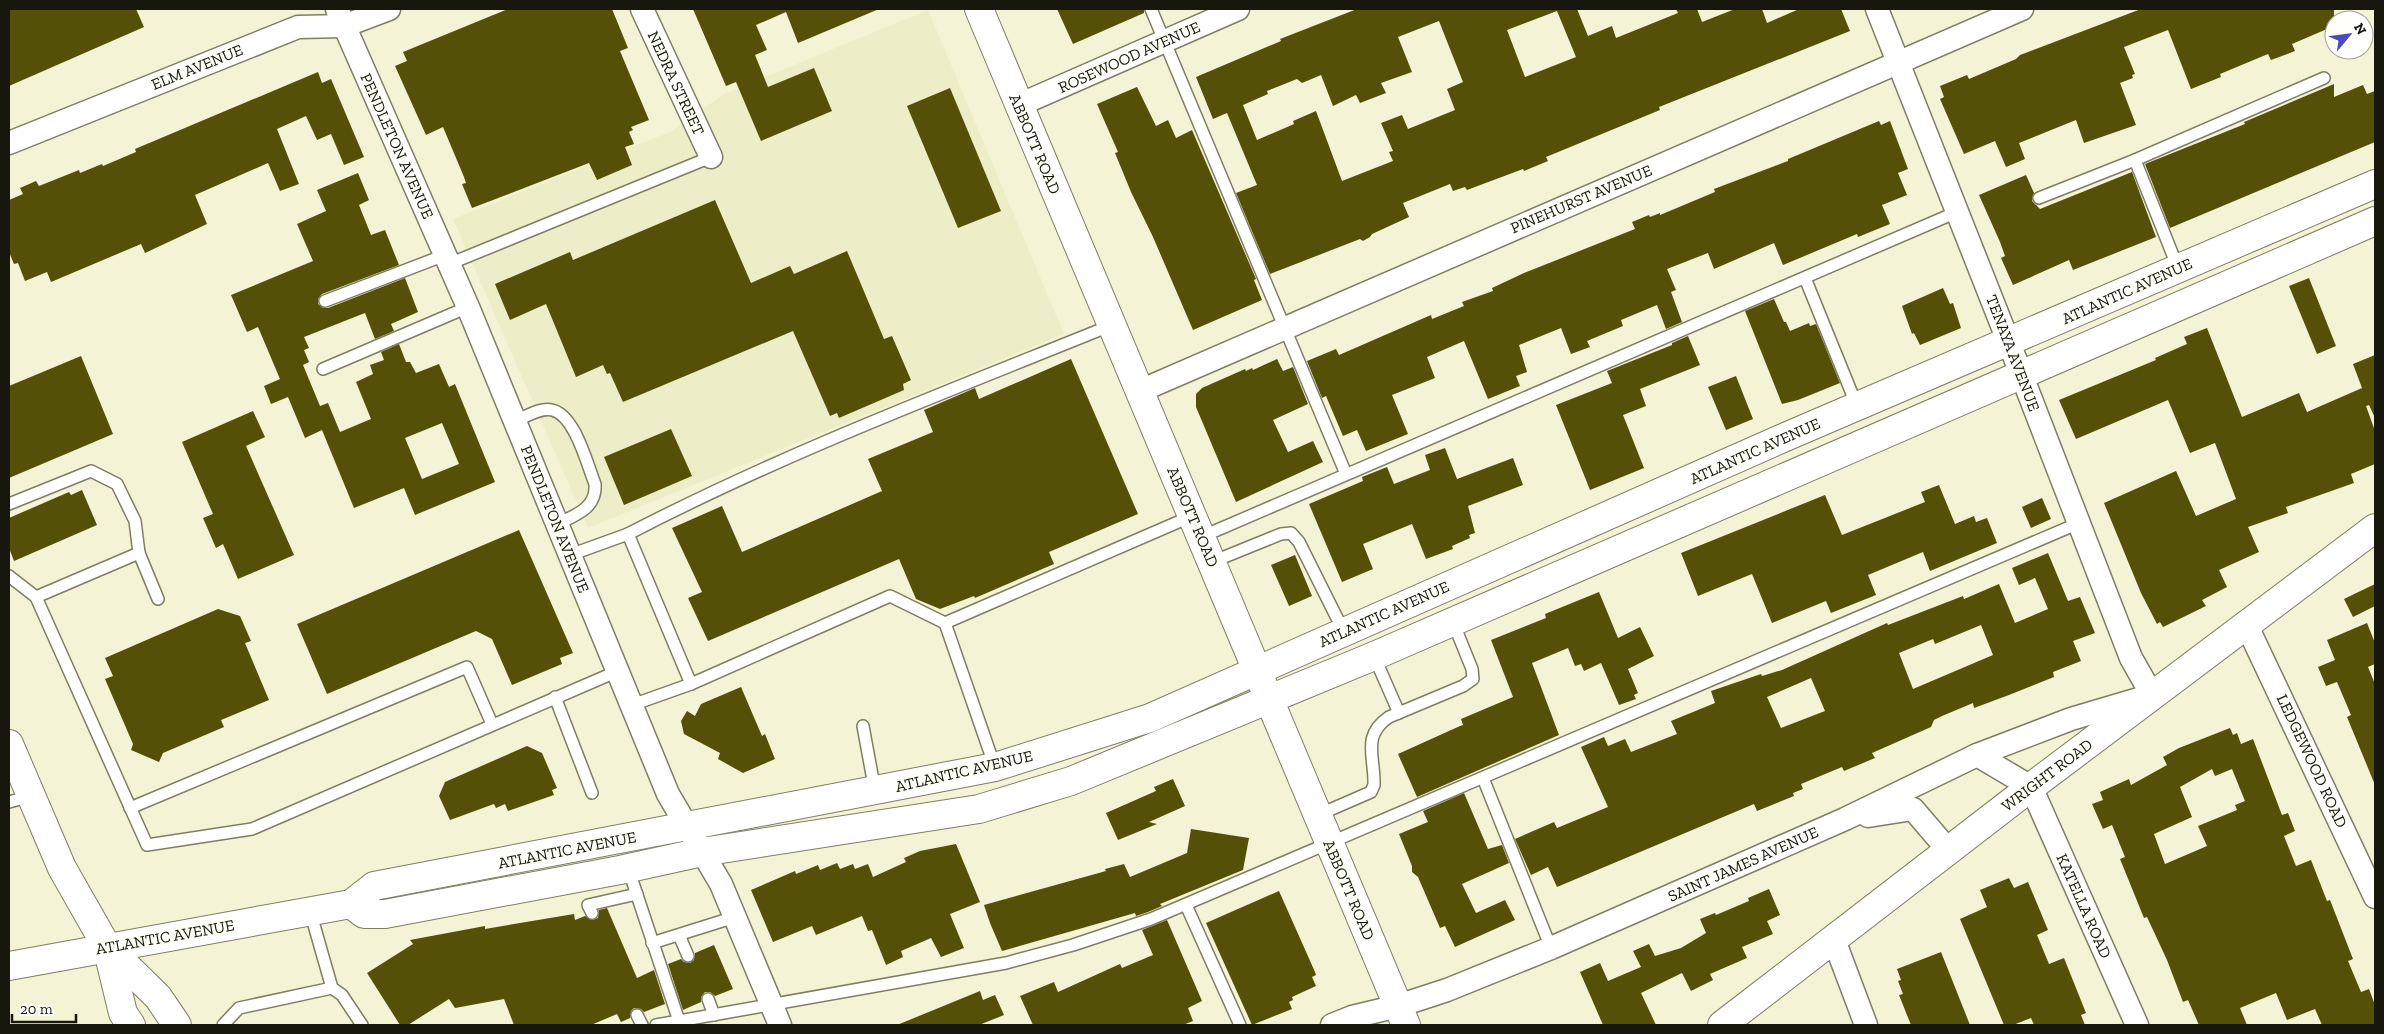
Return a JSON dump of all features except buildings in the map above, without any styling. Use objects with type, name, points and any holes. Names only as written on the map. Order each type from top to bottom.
[{"type":"main road","name":"ABBOTT ROAD","points":[[978,9],[1402,1016]]},
{"type":"main road","name":"ATLANTIC AVENUE","points":[[9,966],[351,904],[374,886],[686,828],[995,767],[1150,718],[1857,406],[2375,184]]},
{"type":"main road","name":"ATLANTIC AVENUE","points":[[351,904],[364,914],[386,914],[702,852],[979,808],[1071,781],[1374,656],[2375,221]]},
{"type":"main road","name":"WRIGHT ROAD","points":[[1722,1025],[2031,787],[2375,528]]},
{"type":"main road","points":[[11,754],[20,799],[107,947],[158,997],[177,1025]]},
{"type":"main road","points":[[107,947],[123,1013],[131,1025]]},
{"type":"street","name":"ELM AVENUE","points":[[9,143],[298,27],[341,17],[390,9]]},
{"type":"street","name":"NEDRA STREET","points":[[642,9],[711,157]]},
{"type":"street","name":"ROSEWOOD AVENUE","points":[[1019,105],[1238,9]]},
{"type":"street","name":"TENAYA AVENUE","points":[[1877,9],[2009,342],[2131,658],[2152,695]]},
{"type":"street","name":"PINEHURST AVENUE","points":[[1140,391],[2022,9]]},
{"type":"street","name":"PENDLETON AVENUE","points":[[341,17],[468,307],[668,794],[686,828],[721,884],[780,1025]]},
{"type":"street","name":"LEDGEWOOD ROAD","points":[[2247,626],[2375,897]]},
{"type":"street","name":"SAINT JAMES AVENUE","points":[[1332,1025],[1352,1017],[1402,1016],[1434,995],[1551,948],[1845,819],[1977,755],[2071,720],[2152,695]]},
{"type":"street","points":[[1977,755],[2031,787]]},
{"type":"street","name":"KATELLA ROAD","points":[[2031,787],[2137,1025]]},
{"type":"street","points":[[1845,819],[1913,809],[1949,850]]},
{"type":"street","points":[[1834,940],[1866,1025]]},
{"type":"lane","points":[[1151,9],[1346,474]]},
{"type":"lane","points":[[2039,198],[2135,160],[2324,78]]},
{"type":"lane","points":[[325,301],[447,260],[711,157]]},
{"type":"lane","points":[[2135,160],[2178,268]]},
{"type":"lane","points":[[945,623],[1197,526],[1346,474],[1957,212]]},
{"type":"lane","points":[[1804,278],[1857,406]]},
{"type":"lane","points":[[323,369],[468,307]]},
{"type":"lane","points":[[570,555],[628,534],[716,490],[884,417],[1112,325]]},
{"type":"lane","points":[[515,421],[542,410],[552,410],[560,414],[570,423],[592,475],[596,493],[591,504],[583,511],[557,524]]},
{"type":"lane","points":[[9,504],[91,471],[117,484],[135,521],[139,553],[158,599]]},
{"type":"lane","points":[[656,1025],[1006,963],[1073,945],[1186,905],[2079,523]]},
{"type":"lane","points":[[1212,562],[1281,534],[1291,533],[1299,542],[1344,632]]},
{"type":"lane","points":[[628,534],[691,684]]},
{"type":"lane","points":[[36,597],[139,553]]},
{"type":"lane","points":[[9,576],[36,597],[147,845],[252,829],[618,671]]},
{"type":"lane","points":[[632,705],[691,684],[890,596],[945,623],[995,767]]},
{"type":"lane","points":[[1318,815],[1371,792],[1375,780],[1372,764],[1373,733],[1378,724],[1463,686],[1473,679],[1472,669],[1453,622]]},
{"type":"lane","points":[[1374,656],[1399,713]]},
{"type":"lane","points":[[130,808],[467,667],[492,724]]},
{"type":"lane","points":[[555,697],[592,793]]},
{"type":"lane","points":[[863,726],[875,791]]},
{"type":"lane","points":[[1483,778],[1551,948]]},
{"type":"lane","points":[[628,868],[679,1021]]},
{"type":"lane","points":[[592,913],[588,905],[637,894]]},
{"type":"lane","points":[[1186,905],[1240,1025]]},
{"type":"lane","points":[[310,911],[332,988],[342,995],[362,1025]]},
{"type":"lane","points":[[652,943],[735,917]]},
{"type":"lane","points":[[679,934],[688,956]]},
{"type":"lane","points":[[223,1025],[239,1008],[332,988]]},
{"type":"lane","points":[[708,1000],[714,1015]]},
{"type":"shaded area","points":[[928,10],[1064,334],[588,528],[453,219],[670,132],[724,94]]}]
